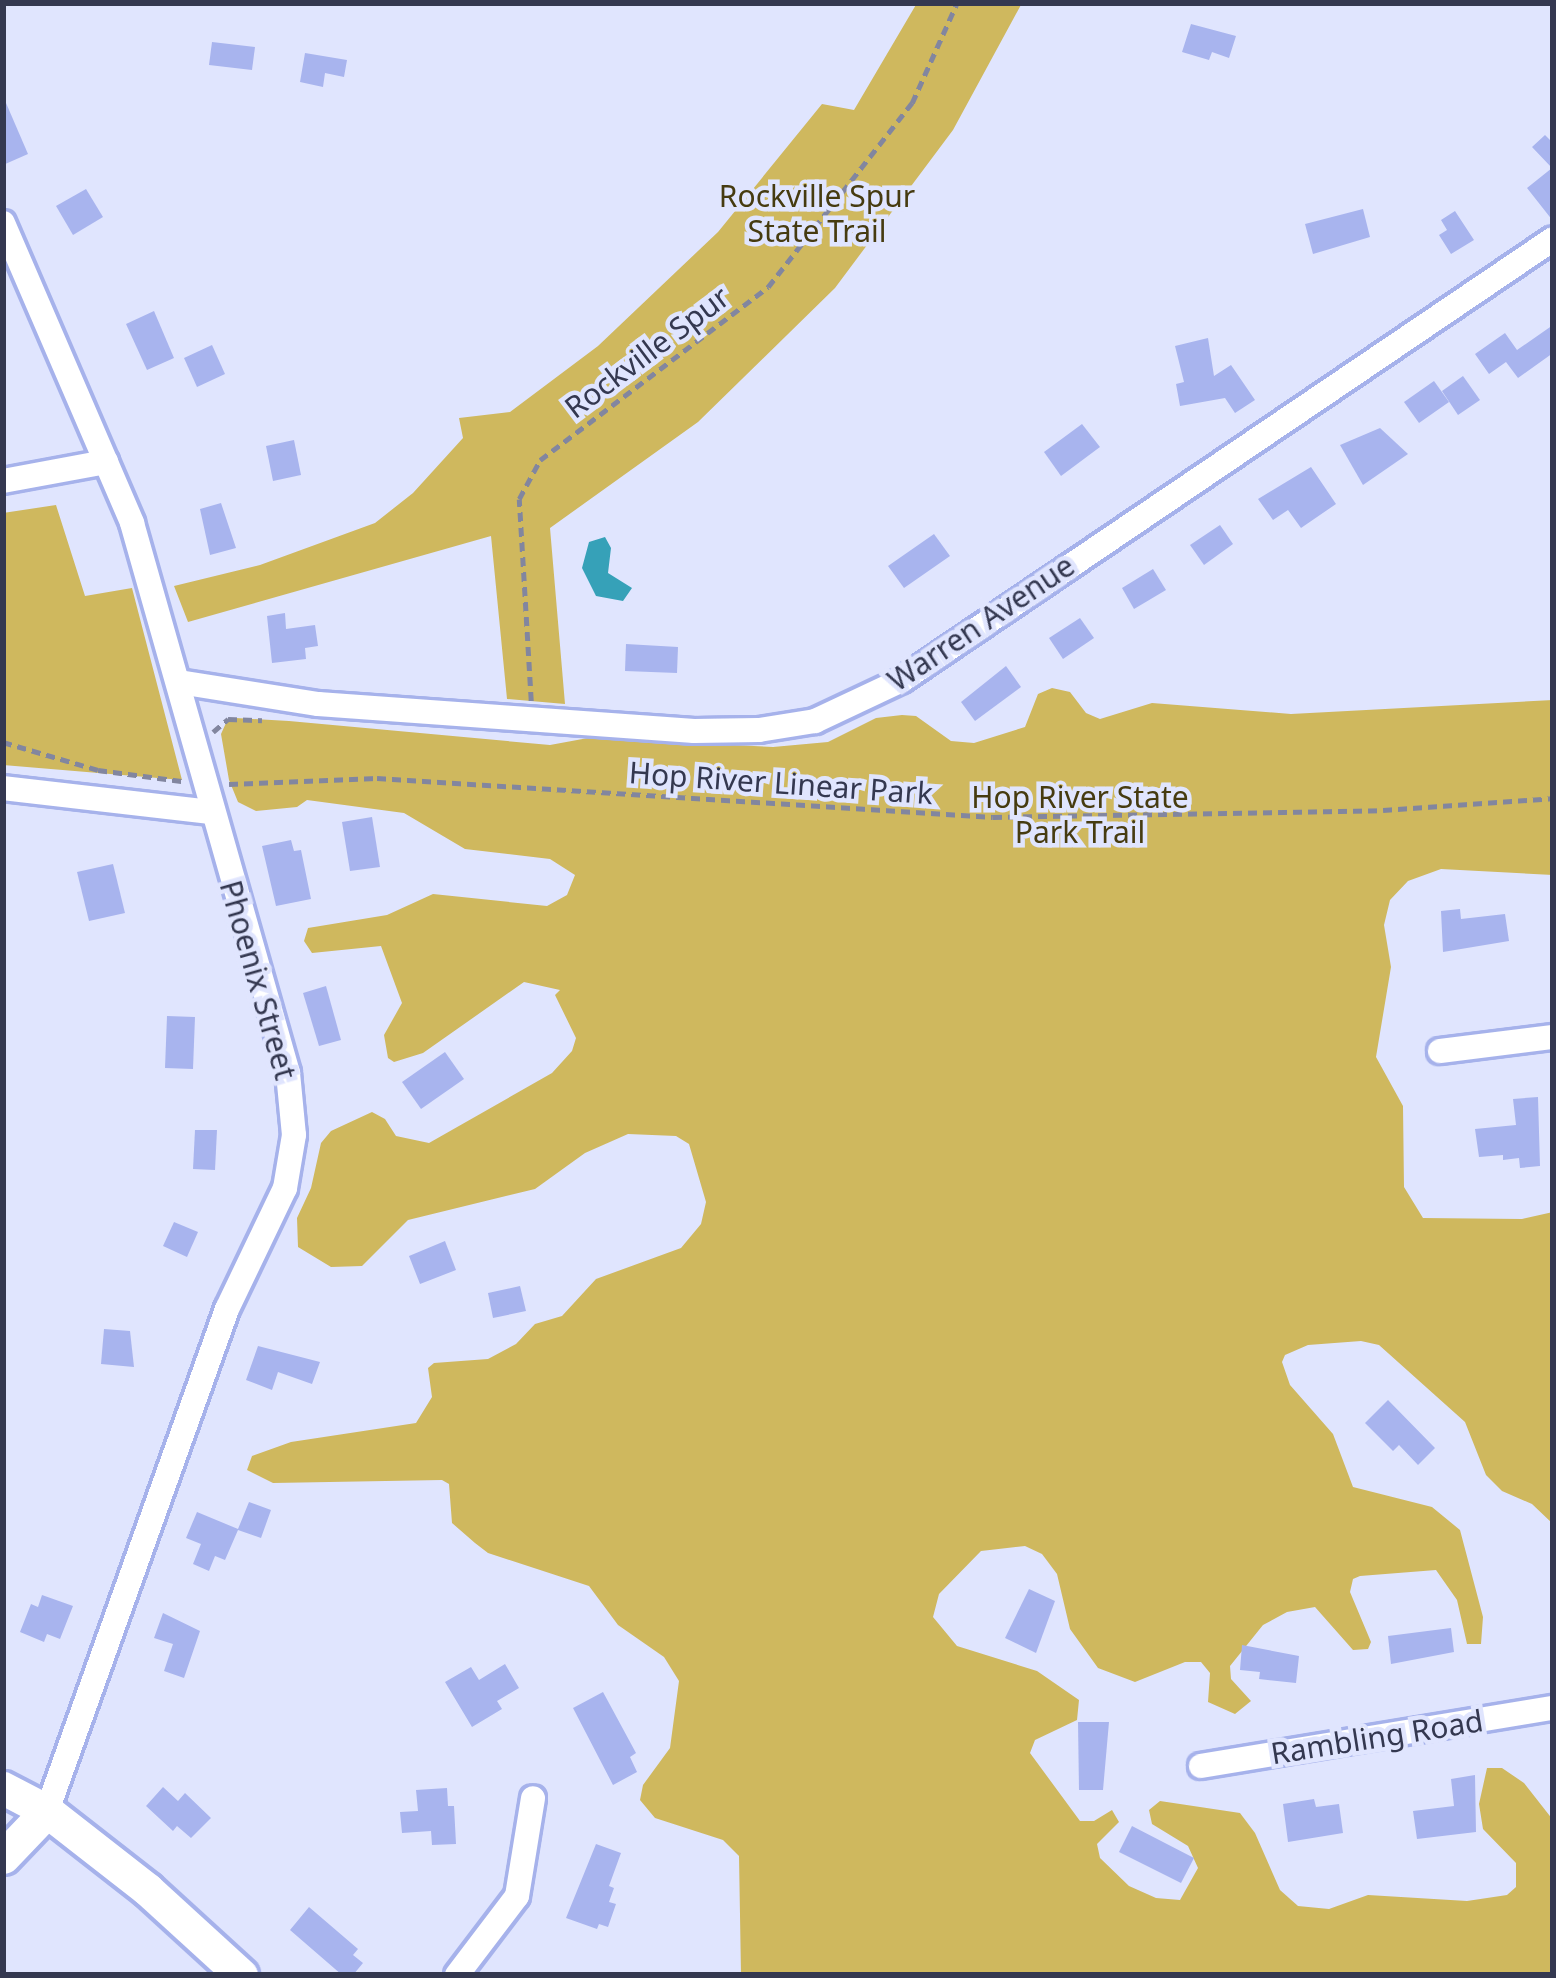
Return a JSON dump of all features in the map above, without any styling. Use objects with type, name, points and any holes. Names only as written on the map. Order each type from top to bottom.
[{"type":"street","name":"Phoenix Street","points":[[3,223],[132,523],[288,1072],[294,1135],[285,1189],[227,1309],[47,1810],[3,1856]]},
{"type":"street","name":"Warren Avenue","points":[[179,682],[318,704],[694,731],[759,730],[815,721],[902,680],[1553,239]]},
{"type":"street","points":[[3,481],[106,462]]},
{"type":"street","points":[[3,788],[211,812]]},
{"type":"street","points":[[1440,1051],[1553,1037]]},
{"type":"street","name":"Rambling Road","points":[[1201,1766],[1553,1708]]},
{"type":"street","points":[[3,1788],[47,1810],[241,1975]]},
{"type":"street","points":[[457,1975],[517,1896],[533,1798]]},
{"type":"path","name":"Rockville Spur","points":[[530,711],[519,499],[540,460],[767,287],[912,103],[957,3]]},
{"type":"path","points":[[212,742],[217,724],[228,719],[282,721]]},
{"type":"path","points":[[3,742],[98,770],[185,782]]},
{"type":"path","name":"Hop River Linear Park","points":[[222,784],[377,778],[806,808],[1014,817],[1383,810],[1553,798]]},
{"type":"green space","name":"Rockville Spur State Trail","points":[[917,3],[1022,3],[953,130],[835,288],[698,422],[550,528],[565,704],[507,699],[491,536],[188,622],[174,586],[260,565],[375,523],[413,493],[463,438],[459,418],[510,412],[598,346],[718,232],[822,104],[854,110]]},
{"type":"green space","points":[[56,505],[85,596],[132,588],[182,780],[3,765],[3,513]]},
{"type":"green space","name":"Hop River State Park Trail","points":[[1052,688],[1070,692],[1086,713],[1100,719],[1152,703],[1291,714],[1553,700],[1553,875],[1441,869],[1408,881],[1390,900],[1384,925],[1391,967],[1376,1057],[1403,1106],[1404,1187],[1423,1218],[1522,1219],[1553,1212],[1553,1524],[1532,1504],[1502,1491],[1486,1475],[1465,1422],[1379,1345],[1361,1341],[1308,1345],[1285,1355],[1282,1362],[1290,1385],[1333,1434],[1353,1487],[1432,1507],[1460,1530],[1483,1617],[1481,1644],[1467,1644],[1457,1600],[1436,1570],[1360,1576],[1353,1579],[1350,1592],[1371,1642],[1368,1649],[1353,1650],[1315,1607],[1287,1612],[1263,1625],[1230,1666],[1231,1679],[1251,1701],[1235,1714],[1208,1702],[1210,1673],[1201,1662],[1185,1662],[1135,1682],[1098,1668],[1070,1629],[1057,1574],[1042,1554],[1025,1546],[981,1551],[939,1594],[933,1617],[957,1646],[1037,1671],[1079,1700],[1077,1720],[1035,1740],[1030,1753],[1080,1821],[1094,1821],[1112,1810],[1119,1822],[1097,1844],[1100,1858],[1129,1886],[1156,1898],[1180,1900],[1198,1868],[1188,1846],[1152,1824],[1149,1810],[1160,1801],[1240,1813],[1255,1833],[1280,1890],[1298,1906],[1329,1909],[1368,1895],[1467,1901],[1507,1895],[1516,1887],[1516,1863],[1483,1829],[1479,1804],[1487,1768],[1502,1768],[1524,1783],[1553,1820],[1553,1975],[741,1975],[739,1856],[723,1840],[655,1818],[640,1800],[643,1785],[670,1748],[679,1681],[664,1657],[618,1625],[589,1586],[488,1553],[475,1543],[452,1523],[449,1484],[442,1480],[273,1483],[247,1470],[252,1456],[291,1442],[416,1423],[432,1397],[428,1368],[434,1363],[488,1359],[516,1344],[535,1324],[562,1316],[596,1279],[681,1248],[701,1224],[706,1202],[689,1144],[676,1136],[628,1134],[585,1153],[535,1189],[408,1220],[362,1266],[331,1267],[298,1247],[297,1218],[311,1188],[321,1143],[331,1131],[372,1112],[385,1119],[396,1136],[429,1143],[552,1073],[572,1051],[576,1038],[555,995],[560,990],[524,982],[423,1053],[394,1062],[388,1058],[384,1035],[402,1003],[381,946],[312,953],[304,941],[308,928],[387,915],[433,894],[547,906],[567,895],[575,875],[550,859],[465,849],[404,813],[307,800],[297,807],[256,811],[238,802],[229,780],[221,734],[226,723],[236,718],[289,721],[550,745],[588,738],[773,747],[828,742],[876,718],[902,715],[916,716],[951,741],[974,743],[1025,727],[1038,694]]},
{"type":"water","points":[[605,537],[611,548],[608,573],[632,588],[623,601],[596,596],[582,568],[589,542]]},
{"type":"building","points":[[1191,24],[1236,36],[1229,58],[1212,52],[1209,60],[1182,52]]},
{"type":"building","points":[[212,42],[255,47],[252,70],[209,65]]},
{"type":"building","points":[[305,53],[347,60],[344,77],[325,73],[323,87],[300,82]]},
{"type":"building","points":[[3,96],[28,154],[3,165]]},
{"type":"building","points":[[1545,135],[1553,143],[1553,221],[1527,188],[1552,168],[1532,147]]},
{"type":"building","points":[[86,189],[103,217],[73,235],[56,206]]},
{"type":"building","points":[[1363,209],[1370,237],[1313,254],[1305,224]]},
{"type":"building","points":[[1455,211],[1474,240],[1451,254],[1439,235],[1447,230],[1441,220]]},
{"type":"building","points":[[154,311],[174,358],[147,370],[126,324]]},
{"type":"building","points":[[1553,325],[1553,353],[1518,378],[1506,362],[1489,374],[1475,354],[1505,333],[1517,350]]},
{"type":"building","points":[[1208,338],[1214,376],[1231,365],[1255,400],[1235,413],[1225,398],[1180,406],[1176,384],[1184,382],[1175,346]]},
{"type":"building","points":[[212,345],[225,374],[197,387],[184,358]]},
{"type":"building","points":[[1463,376],[1480,400],[1458,415],[1442,391]]},
{"type":"building","points":[[1434,381],[1449,402],[1419,423],[1404,402]]},
{"type":"building","points":[[1082,424],[1100,447],[1061,476],[1044,452]]},
{"type":"building","points":[[1380,428],[1408,454],[1363,485],[1340,445]]},
{"type":"building","points":[[294,440],[301,475],[273,481],[266,446]]},
{"type":"building","points":[[1311,467],[1336,504],[1301,528],[1288,510],[1273,520],[1258,499]]},
{"type":"building","points":[[221,503],[236,548],[210,555],[200,509]]},
{"type":"building","points":[[1220,525],[1233,544],[1204,565],[1190,545]]},
{"type":"building","points":[[934,534],[950,556],[904,588],[888,566]]},
{"type":"building","points":[[1153,569],[1166,590],[1134,609],[1122,588]]},
{"type":"building","points":[[285,613],[286,629],[315,625],[318,646],[305,648],[306,659],[272,663],[267,616]]},
{"type":"building","points":[[1080,618],[1094,638],[1063,659],[1049,638]]},
{"type":"building","points":[[626,644],[678,647],[677,673],[625,671]]},
{"type":"building","points":[[1006,666],[1021,687],[975,721],[961,702]]},
{"type":"building","points":[[372,817],[380,867],[350,871],[342,822]]},
{"type":"building","points":[[291,840],[294,851],[301,850],[311,899],[276,906],[262,846]]},
{"type":"building","points":[[113,864],[125,913],[89,921],[77,872]]},
{"type":"building","points":[[1460,909],[1461,919],[1505,914],[1509,941],[1443,952],[1441,911]]},
{"type":"building","points":[[326,986],[341,1040],[319,1046],[303,993]]},
{"type":"building","points":[[167,1016],[195,1017],[193,1069],[165,1068]]},
{"type":"building","points":[[445,1052],[464,1079],[421,1109],[402,1082]]},
{"type":"building","points":[[1538,1097],[1540,1166],[1520,1168],[1519,1158],[1503,1160],[1503,1155],[1479,1157],[1475,1129],[1516,1125],[1513,1099]]},
{"type":"building","points":[[195,1130],[217,1130],[215,1170],[193,1169]]},
{"type":"building","points":[[174,1222],[198,1232],[187,1257],[163,1246]]},
{"type":"building","points":[[445,1241],[456,1270],[420,1284],[409,1256]]},
{"type":"building","points":[[520,1286],[526,1311],[493,1318],[488,1293]]},
{"type":"building","points":[[104,1329],[130,1331],[134,1367],[101,1364]]},
{"type":"building","points":[[258,1346],[320,1362],[312,1384],[278,1372],[272,1390],[246,1380]]},
{"type":"building","points":[[1388,1400],[1435,1448],[1418,1465],[1399,1445],[1393,1451],[1365,1423]]},
{"type":"building","points":[[249,1502],[271,1510],[261,1538],[238,1530],[225,1560],[215,1556],[209,1571],[193,1564],[201,1544],[186,1538],[197,1512],[238,1529]]},
{"type":"building","points":[[1029,1589],[1055,1601],[1036,1653],[1005,1638]]},
{"type":"building","points":[[42,1595],[73,1606],[60,1639],[47,1634],[44,1642],[20,1632],[31,1604],[38,1607]]},
{"type":"building","points":[[163,1613],[200,1631],[184,1678],[164,1671],[173,1644],[154,1638]]},
{"type":"building","points":[[1451,1628],[1454,1652],[1391,1664],[1388,1636]]},
{"type":"building","points":[[1242,1645],[1299,1656],[1296,1683],[1259,1679],[1260,1672],[1240,1670]]},
{"type":"building","points":[[505,1664],[519,1688],[497,1701],[502,1709],[472,1727],[445,1682],[471,1667],[479,1680]]},
{"type":"building","points":[[603,1692],[636,1753],[630,1757],[637,1772],[613,1785],[573,1708]]},
{"type":"building","points":[[1078,1722],[1109,1722],[1103,1790],[1079,1790]]},
{"type":"building","points":[[1475,1775],[1476,1832],[1417,1839],[1413,1811],[1454,1806],[1451,1779]]},
{"type":"building","points":[[163,1787],[178,1801],[185,1793],[211,1818],[191,1838],[177,1826],[173,1831],[146,1806]]},
{"type":"building","points":[[447,1788],[448,1806],[454,1806],[456,1844],[432,1845],[431,1831],[402,1833],[400,1812],[418,1811],[416,1790]]},
{"type":"building","points":[[1314,1799],[1316,1807],[1339,1804],[1343,1833],[1288,1842],[1283,1804]]},
{"type":"building","points":[[1132,1826],[1194,1858],[1181,1883],[1119,1852]]},
{"type":"building","points":[[596,1844],[621,1853],[609,1886],[614,1888],[609,1902],[616,1904],[608,1927],[599,1924],[597,1929],[566,1918]]},
{"type":"building","points":[[309,1907],[358,1949],[353,1955],[363,1963],[353,1975],[342,1975],[290,1930]]}]
